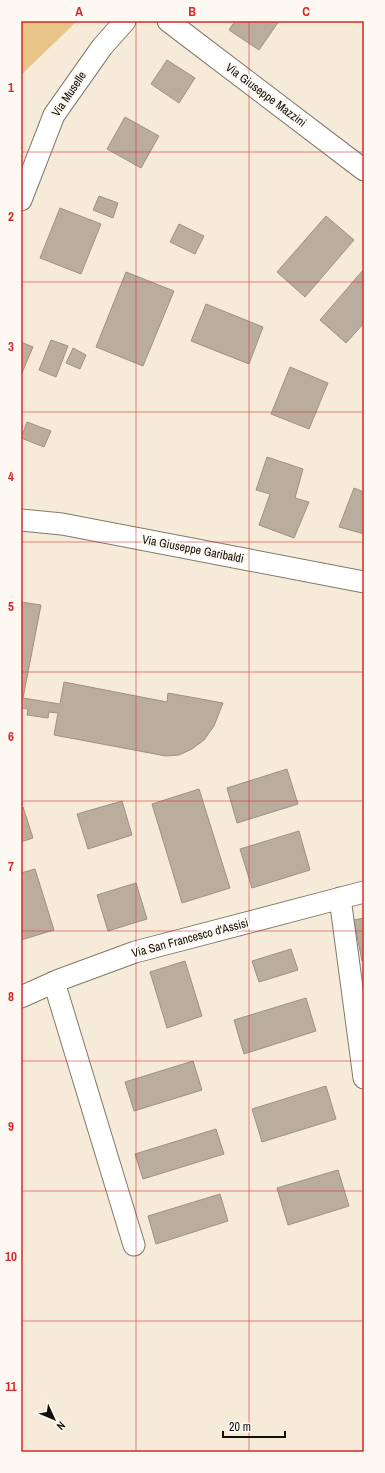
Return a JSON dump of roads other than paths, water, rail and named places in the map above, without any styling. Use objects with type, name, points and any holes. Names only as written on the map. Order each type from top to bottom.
[{"type":"street","name":"Via Muselle","points":[[21,200],[54,115],[102,47],[125,21]]},
{"type":"street","name":"Via Giuseppe Mazzini","points":[[168,21],[364,170]]},
{"type":"street","name":"Via Giuseppe Garibaldi","points":[[21,520],[70,526],[364,582]]},
{"type":"street","name":"Via San Francesco d'Assisi","points":[[21,997],[54,982],[135,952],[364,892]]},
{"type":"street","points":[[340,898],[364,1078]]},
{"type":"street","points":[[54,982],[134,1245]]}]
